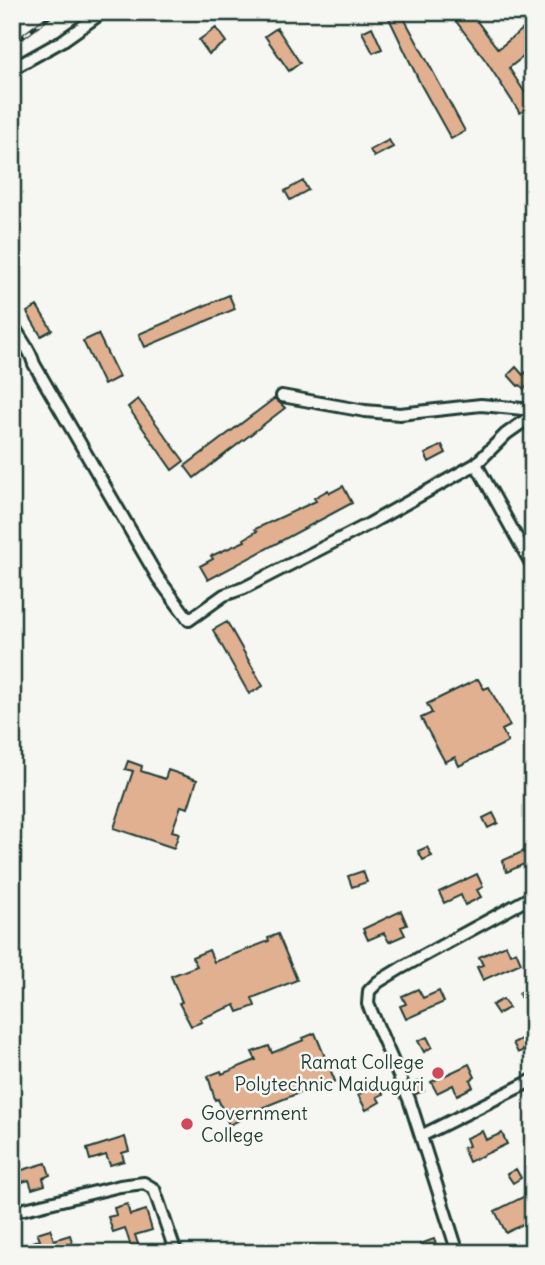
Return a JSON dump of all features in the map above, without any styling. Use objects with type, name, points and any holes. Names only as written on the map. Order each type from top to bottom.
[{"type":"street","points":[[12,68],[62,41],[103,12]]},
{"type":"street","points":[[12,323],[15,338],[30,350],[34,365],[158,578],[188,620],[224,595],[244,588],[369,524],[476,464],[506,434],[533,415]]},
{"type":"street","points":[[282,396],[365,411],[400,414],[481,405],[533,410]]},
{"type":"street","points":[[476,464],[533,568]]},
{"type":"street","points":[[458,1253],[409,1099],[368,1004],[369,991],[401,968],[533,896]]},
{"type":"street","points":[[421,1136],[533,1080]]},
{"type":"street","points":[[12,1212],[120,1186],[144,1183],[154,1189],[176,1253]]},
{"type":"building","points":[[386,12],[400,12],[465,131],[451,139],[421,85]]},
{"type":"building","points":[[449,12],[470,12],[498,49],[528,25],[533,30],[533,49],[509,68],[533,105],[520,113]]},
{"type":"building","points":[[372,27],[382,49],[373,53],[362,32]]},
{"type":"building","points":[[216,28],[226,42],[209,54],[199,40]]},
{"type":"building","points":[[277,28],[300,63],[289,71],[265,36]]},
{"type":"building","points":[[389,140],[393,147],[374,157],[370,150]]},
{"type":"building","points":[[303,181],[308,190],[290,200],[285,191]]},
{"type":"building","points":[[229,295],[235,309],[145,347],[139,334]]},
{"type":"building","points":[[37,306],[52,330],[41,336],[27,312]]},
{"type":"building","points":[[98,334],[119,377],[104,385],[83,341]]},
{"type":"building","points":[[533,366],[533,381],[524,389],[508,375],[516,367],[523,375]]},
{"type":"building","points":[[275,398],[285,408],[194,478],[185,466]]},
{"type":"building","points":[[138,399],[184,461],[172,470],[128,407]]},
{"type":"building","points":[[442,445],[446,453],[429,462],[425,454]]},
{"type":"building","points":[[343,486],[352,503],[208,580],[200,566],[213,559],[211,556],[245,541],[244,539],[257,531],[255,529],[316,501],[314,498],[328,490],[330,493]]},
{"type":"building","points":[[227,622],[263,686],[249,694],[213,630]]},
{"type":"building","points":[[478,679],[484,689],[489,687],[510,726],[502,730],[508,742],[459,766],[455,757],[445,762],[421,718],[432,713],[427,704]]},
{"type":"building","points":[[128,761],[142,766],[141,771],[165,779],[168,770],[197,780],[188,808],[181,806],[172,831],[179,833],[174,848],[114,828],[133,771],[125,769]]},
{"type":"building","points":[[493,813],[498,823],[488,828],[483,818]]},
{"type":"building","points":[[427,847],[432,856],[423,860],[418,851]]},
{"type":"building","points":[[533,847],[533,884],[524,864],[507,872],[502,861]]},
{"type":"building","points":[[363,871],[367,882],[352,887],[348,876]]},
{"type":"building","points":[[477,874],[483,887],[477,890],[481,897],[465,905],[461,895],[444,903],[439,892]]},
{"type":"building","points":[[401,911],[407,925],[401,927],[405,935],[389,942],[384,933],[368,940],[363,929]]},
{"type":"building","points":[[278,934],[297,980],[252,998],[255,1006],[238,1012],[235,1005],[200,1019],[202,1022],[191,1026],[179,1003],[182,1002],[171,976],[197,966],[192,957],[209,950],[214,962],[269,941],[268,938]]},
{"type":"building","points":[[506,945],[510,954],[516,951],[521,963],[483,980],[477,967],[483,965],[479,957]]},
{"type":"building","points":[[529,988],[533,998],[524,1003],[519,993]]},
{"type":"building","points":[[418,989],[423,998],[439,991],[444,1002],[406,1019],[400,1006],[406,1004],[402,996]]},
{"type":"building","points":[[503,999],[509,1008],[498,1014],[492,1005]]},
{"type":"building","points":[[315,1033],[335,1081],[327,1085],[326,1082],[239,1117],[240,1120],[229,1125],[218,1099],[215,1100],[208,1076],[221,1071],[222,1074],[256,1060],[252,1052],[269,1046],[272,1053]]},
{"type":"building","points":[[533,1033],[533,1045],[518,1053],[513,1043]]},
{"type":"building","points":[[427,1037],[432,1047],[424,1052],[418,1041]]},
{"type":"building","points":[[469,1064],[475,1077],[470,1080],[473,1087],[457,1095],[453,1085],[437,1093],[431,1082]]},
{"type":"building","points":[[420,1081],[424,1091],[416,1094],[412,1084]]},
{"type":"building","points":[[377,1084],[383,1094],[377,1097],[380,1102],[366,1110],[358,1095]]},
{"type":"building","points":[[482,1131],[486,1140],[502,1133],[507,1144],[469,1162],[463,1148],[469,1146],[466,1138]]},
{"type":"building","points":[[125,1137],[129,1151],[122,1153],[124,1161],[110,1165],[106,1155],[90,1160],[87,1149]]},
{"type":"building","points":[[46,1163],[50,1175],[43,1178],[45,1185],[32,1189],[29,1180],[12,1185],[12,1173]]},
{"type":"building","points":[[516,1169],[521,1178],[513,1183],[507,1174]]},
{"type":"building","points":[[525,1196],[533,1210],[533,1219],[506,1233],[495,1211]]},
{"type":"building","points":[[127,1204],[130,1215],[146,1210],[152,1230],[135,1235],[141,1253],[133,1253],[125,1228],[113,1232],[108,1217],[116,1215],[114,1208]]},
{"type":"building","points":[[50,1229],[54,1240],[70,1235],[73,1245],[48,1253],[35,1253],[32,1242],[40,1240],[37,1233]]},
{"type":"building","points":[[434,1239],[439,1253],[423,1253],[420,1244]]},
{"type":"railway","points":[[12,45],[55,12]]},
{"type":"place","name":"Ramat College Polytechnic Maiduguri","points":[[438,1073]]},
{"type":"place","name":"Government College","points":[[187,1124]]}]
